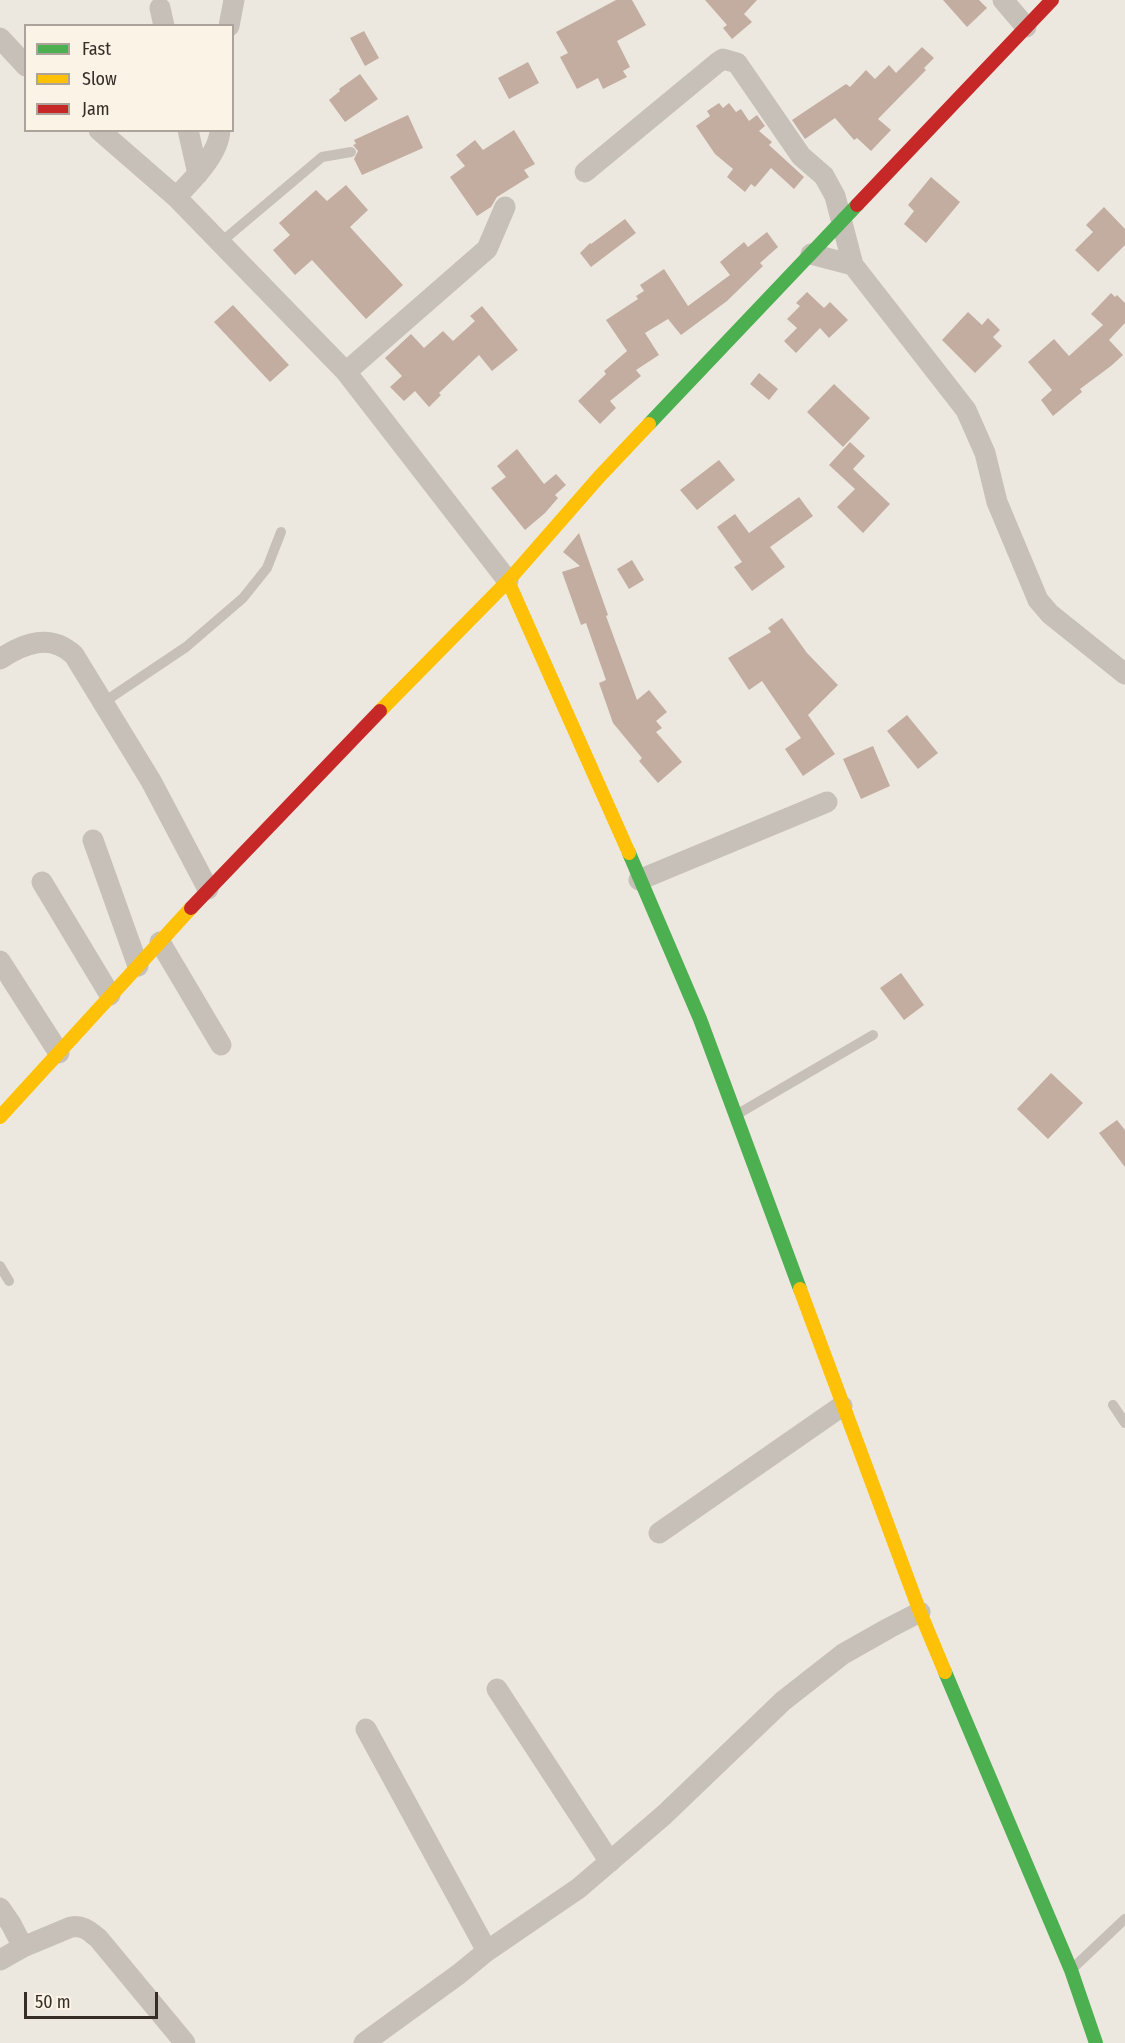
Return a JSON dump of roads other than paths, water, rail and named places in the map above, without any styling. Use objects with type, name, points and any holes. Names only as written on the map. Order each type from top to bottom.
[{"type":"street","points":[[229,24],[234,0]]},
{"type":"street","points":[[1003,0],[1026,27]]},
{"type":"street","points":[[0,1117],[208,889],[507,581],[599,477],[1052,0]]},
{"type":"street","points":[[0,38],[24,64]]},
{"type":"street","points":[[585,172],[717,63],[723,59],[737,63],[801,156],[824,176],[834,196],[853,265],[966,410],[985,453],[997,502],[1038,600],[1050,614],[1125,674]]},
{"type":"street","points":[[101,132],[176,197],[346,372],[507,581],[594,773],[700,1019],[920,1612],[1071,1970],[1096,2043]]},
{"type":"street","points":[[188,132],[198,174]]},
{"type":"street","points":[[176,197],[198,174],[219,140],[220,132]]},
{"type":"street","points":[[346,372],[487,249],[505,207]]},
{"type":"street","points":[[811,254],[853,265]]},
{"type":"street","points":[[0,658],[33,643],[48,642],[59,644],[74,655],[151,781],[208,889]]},
{"type":"street","points":[[639,880],[827,802]]},
{"type":"street","points":[[93,840],[138,966]]},
{"type":"street","points":[[42,882],[111,995]]},
{"type":"street","points":[[160,942],[220,1045]]},
{"type":"street","points":[[0,961],[59,1053]]},
{"type":"street","points":[[659,1533],[842,1406]]},
{"type":"street","points":[[364,2043],[487,1951],[579,1888],[664,1815],[783,1701],[843,1654],[920,1612]]},
{"type":"street","points":[[497,1689],[610,1862]]},
{"type":"street","points":[[366,1729],[487,1951]]},
{"type":"street","points":[[0,1908],[23,1947]]},
{"type":"street","points":[[0,1960],[23,1947],[72,1927],[79,1926],[86,1929],[98,1938],[185,2043]]},
{"type":"lane","points":[[220,243],[322,157],[351,152]]},
{"type":"lane","points":[[104,702],[186,647],[243,598],[267,568],[281,532]]},
{"type":"lane","points":[[735,1115],[873,1035]]},
{"type":"lane","points":[[0,1266],[9,1281]]},
{"type":"lane","points":[[1113,1405],[1125,1424]]},
{"type":"lane","points":[[1071,1970],[1125,1919]]}]
